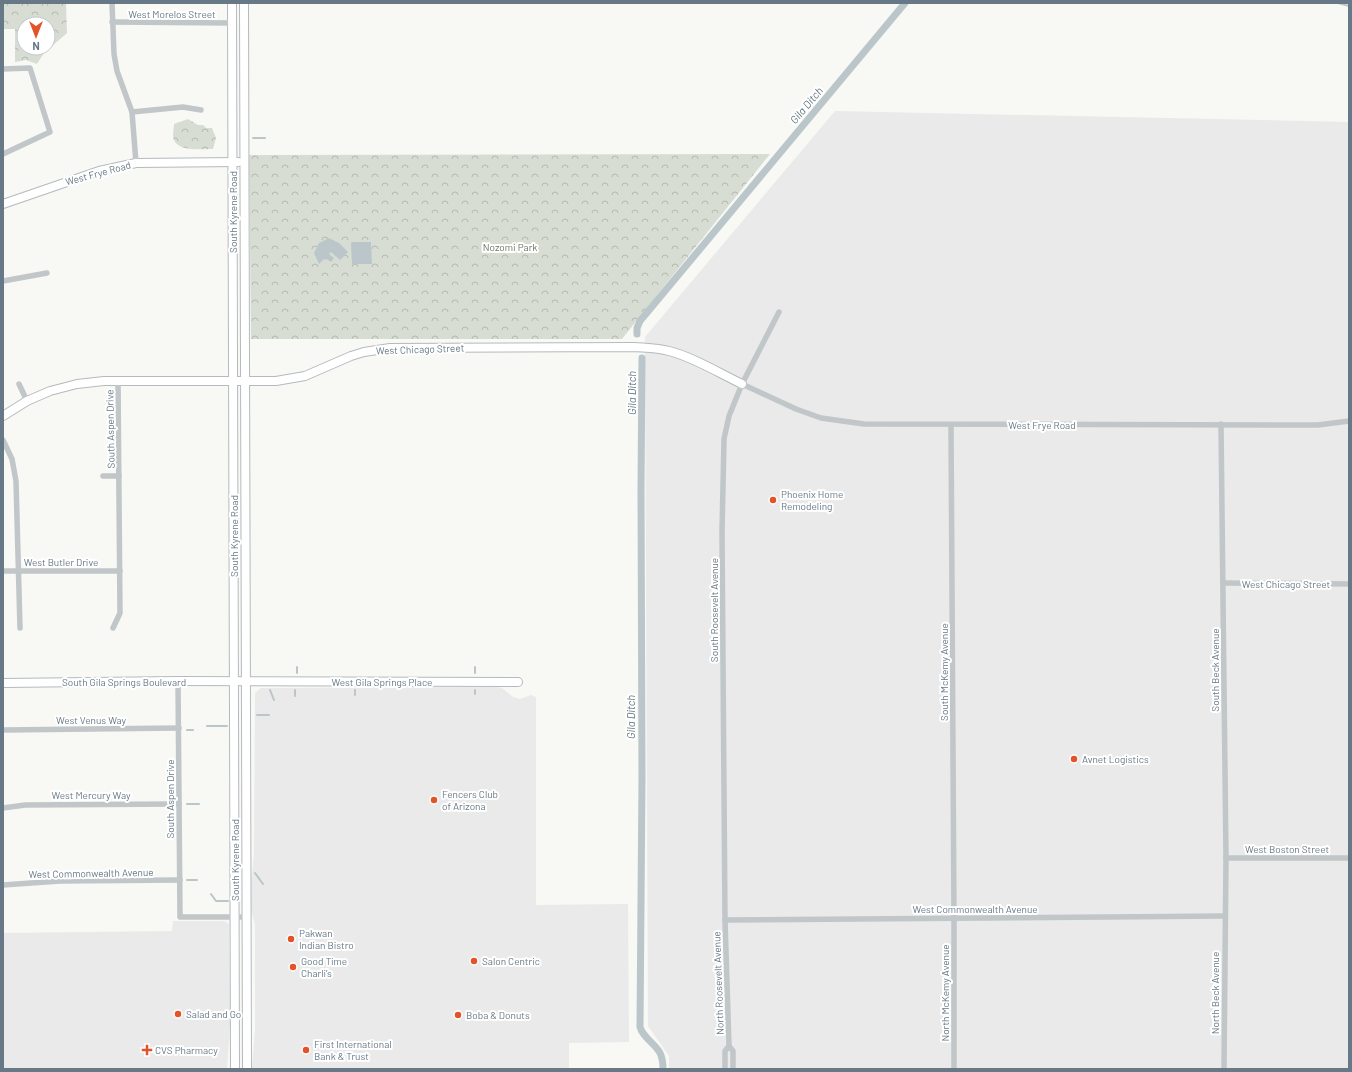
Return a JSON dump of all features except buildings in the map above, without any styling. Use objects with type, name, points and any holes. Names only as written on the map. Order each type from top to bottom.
[{"type":"main road","name":"South Kyrene Road","points":[[232,3],[235,1069]]},
{"type":"main road","name":"South Kyrene Road","points":[[244,3],[247,1069]]},
{"type":"main road","name":"West Frye Road","points":[[3,204],[99,171],[136,162],[244,162]]},
{"type":"main road","name":"West Chicago Street","points":[[3,416],[27,401],[50,391],[77,384],[104,381],[245,381],[291,379],[314,373],[357,354],[390,348],[654,348],[670,351],[688,358],[742,384]]},
{"type":"main road","name":"South Gila Springs Boulevard","points":[[3,683],[246,681]]},
{"type":"main road","name":"West Gila Springs Place","points":[[246,681],[518,682]]},
{"type":"main road","points":[[235,1015],[240,1001],[246,993]]},
{"type":"street","points":[[112,3],[114,54],[117,71],[132,112],[136,162]]},
{"type":"street","name":"West Morelos Street","points":[[112,22],[232,23]]},
{"type":"street","points":[[3,68],[30,68],[50,132],[3,154]]},
{"type":"street","points":[[132,112],[183,107],[201,110]]},
{"type":"street","points":[[3,281],[47,273]]},
{"type":"street","name":"South Roosevelt Avenue","points":[[725,920],[722,532],[724,439],[729,416],[742,384],[779,312]]},
{"type":"street","name":"South Aspen Drive","points":[[113,628],[120,612],[118,381]]},
{"type":"street","points":[[18,384],[27,401]]},
{"type":"street","name":"West Frye Road","points":[[742,384],[796,409],[821,418],[864,424],[1318,425],[1349,421]]},
{"type":"street","name":"South Beck Avenue","points":[[1221,424],[1226,858],[1225,916]]},
{"type":"street","name":"South McKemy Avenue","points":[[951,425],[954,918]]},
{"type":"street","points":[[3,440],[12,459],[16,481],[20,628]]},
{"type":"street","name":"South Aspen Drive","points":[[103,476],[120,476]]},
{"type":"street","name":"West Butler Drive","points":[[3,572],[120,571]]},
{"type":"street","name":"West Chicago Street","points":[[1223,583],[1349,584]]},
{"type":"street","name":"South Aspen Drive","points":[[178,681],[180,917],[235,917]]},
{"type":"street","name":"West Venus Way","points":[[3,730],[179,728]]},
{"type":"street","name":"West Mercury Way","points":[[3,808],[25,805],[179,804]]},
{"type":"street","name":"West Boston Street","points":[[1226,858],[1349,858]]},
{"type":"street","name":"West Commonwealth Avenue","points":[[3,885],[60,881],[180,880]]},
{"type":"street","name":"West Commonwealth Avenue","points":[[725,920],[1225,916]]},
{"type":"street","name":"North Beck Avenue","points":[[1224,1069],[1225,916]]},
{"type":"street","points":[[235,917],[246,917]]},
{"type":"street","name":"North McKemy Avenue","points":[[954,918],[954,1069]]},
{"type":"street","name":"North Roosevelt Avenue","points":[[725,920],[729,1046],[733,1051],[733,1069]]},
{"type":"street","name":"North Roosevelt Avenue","points":[[725,1069],[725,1051],[729,1046]]},
{"type":"shaded area","points":[[835,111],[1349,122],[1349,1069],[669,1069],[669,1056],[648,1026],[645,337]]},
{"type":"shaded area","points":[[329,238],[339,243],[348,252],[340,260],[331,252],[329,254],[334,258],[331,262],[324,259],[319,264],[314,253],[319,243]]},
{"type":"shaded area","points":[[352,242],[371,242],[372,264],[352,264]]},
{"type":"shaded area","points":[[261,688],[502,688],[513,697],[520,699],[531,695],[536,697],[536,905],[628,904],[629,1042],[569,1043],[569,1069],[252,1069],[255,1030],[255,924],[251,911],[251,884],[254,854],[255,693]]},
{"type":"shaded area","points":[[173,921],[224,921],[229,924],[230,1025],[227,1069],[3,1069],[3,933],[172,931]]},
{"type":"green space","points":[[66,3],[67,33],[56,43],[56,16],[16,16],[16,56],[42,56],[37,64],[26,60],[15,62],[15,29],[3,29],[3,4]]},
{"type":"green space","points":[[188,119],[198,125],[203,125],[206,128],[212,128],[216,138],[213,149],[191,149],[177,144],[173,136],[174,124]]},
{"type":"green space","name":"Nozomi Park","points":[[770,154],[622,339],[251,339],[249,155]]},
{"type":"waterway","name":"Gila Ditch","points":[[637,334],[637,328],[640,321],[905,3]]},
{"type":"waterway","points":[[1338,3],[1349,6]]},
{"type":"waterway","points":[[253,138],[265,138]]},
{"type":"waterway","name":"Gila Ditch","points":[[642,358],[642,778],[640,1027],[660,1053],[663,1069]]},
{"type":"waterway","points":[[297,667],[297,673]]},
{"type":"waterway","points":[[475,667],[475,673]]},
{"type":"waterway","points":[[270,690],[274,700]]},
{"type":"waterway","points":[[295,690],[295,696]]},
{"type":"waterway","points":[[355,690],[355,695]]},
{"type":"waterway","points":[[257,715],[269,715]]},
{"type":"waterway","points":[[207,726],[227,726]]},
{"type":"waterway","points":[[187,730],[193,730]]},
{"type":"waterway","points":[[187,804],[199,804]]},
{"type":"waterway","points":[[255,873],[263,884]]},
{"type":"waterway","points":[[187,880],[197,880]]},
{"type":"waterway","points":[[211,894],[216,901],[228,901]]},
{"type":"place","name":"Phoenix Home Remodeling","points":[[773,500]]},
{"type":"place","name":"Avnet Logistics","points":[[1074,759]]},
{"type":"place","name":"Fencers Club of Arizona","points":[[434,800]]},
{"type":"place","name":"Pakwan Indian Bistro","points":[[291,939]]},
{"type":"place","name":"Salon Centric","points":[[474,961]]},
{"type":"place","name":"Good Time Charli’s","points":[[293,967]]},
{"type":"place","name":"Salad and Go","points":[[178,1014]]},
{"type":"place","name":"Boba & Donuts","points":[[458,1015]]},
{"type":"place","name":"CVS Pharmacy","points":[[147,1050]]},
{"type":"place","name":"First International Bank & Trust","points":[[306,1050]]}]
